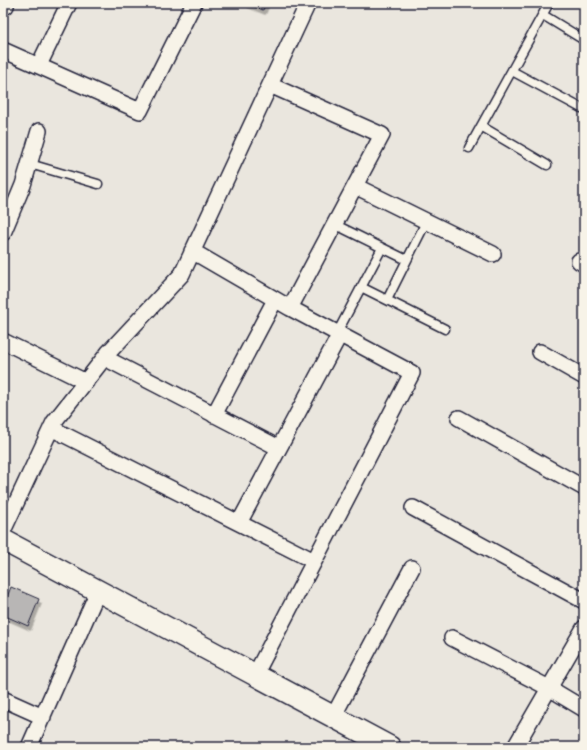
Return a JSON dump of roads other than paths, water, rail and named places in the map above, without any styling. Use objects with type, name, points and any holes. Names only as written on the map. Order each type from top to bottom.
[{"type":"street","points":[[39,66],[70,3]]},
{"type":"street","points":[[3,50],[140,112],[194,3]]},
{"type":"street","points":[[3,531],[54,422],[104,358],[182,274],[308,3]]},
{"type":"street","points":[[270,85],[382,135],[290,308]]},
{"type":"street","points":[[3,233],[23,185],[39,131]]},
{"type":"street","points":[[354,186],[493,254]]},
{"type":"street","points":[[192,251],[275,300],[412,373],[255,675]]},
{"type":"street","points":[[214,415],[275,300]]},
{"type":"street","points":[[239,523],[338,334]]},
{"type":"street","points":[[3,340],[86,382]]},
{"type":"street","points":[[540,352],[584,378]]},
{"type":"street","points":[[104,358],[279,448]]},
{"type":"street","points":[[459,418],[584,488]]},
{"type":"street","points":[[51,428],[314,561]]},
{"type":"street","points":[[413,508],[584,601]]},
{"type":"street","points":[[3,540],[390,747]]},
{"type":"street","points":[[333,717],[412,568]]},
{"type":"street","points":[[30,747],[98,591]]},
{"type":"street","points":[[515,747],[584,628]]},
{"type":"street","points":[[452,638],[549,688],[584,709]]},
{"type":"street","points":[[3,699],[43,717]]},
{"type":"lane","points":[[469,148],[549,3]]},
{"type":"lane","points":[[542,15],[584,40]]},
{"type":"lane","points":[[512,71],[581,108]]},
{"type":"lane","points":[[481,126],[547,165]]},
{"type":"lane","points":[[30,164],[98,184]]},
{"type":"lane","points":[[387,300],[426,222]]},
{"type":"lane","points":[[334,224],[407,260]]},
{"type":"lane","points":[[338,334],[361,286],[382,248]]},
{"type":"lane","points":[[361,286],[445,329]]}]
